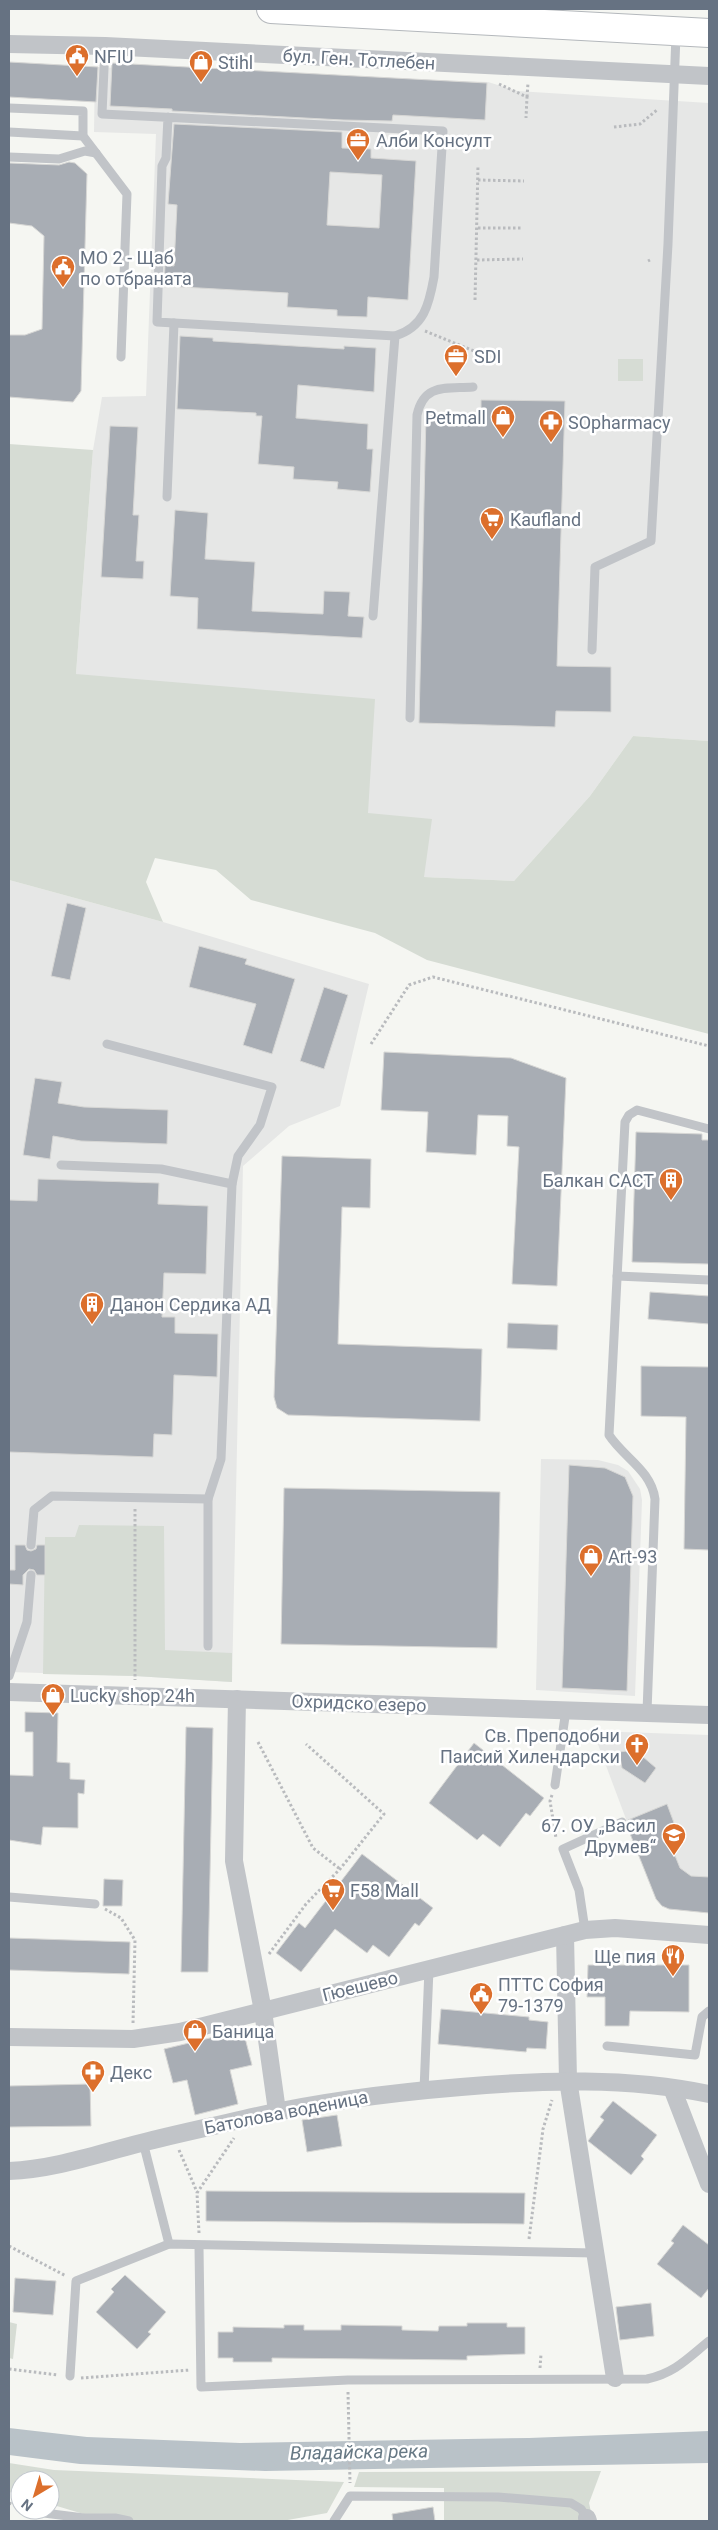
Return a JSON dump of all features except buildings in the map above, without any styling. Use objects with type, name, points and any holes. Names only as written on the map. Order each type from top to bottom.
[{"type":"main road","points":[[271,9],[709,33]]},
{"type":"street","name":"бул. Ген. Тотлебен","points":[[9,44],[105,46],[709,76]]},
{"type":"street","name":"Охридско езеро","points":[[9,1692],[709,1715]]},
{"type":"street","points":[[237,1699],[234,1861],[264,2011],[276,2089],[277,2111]]},
{"type":"street","name":"Гюешево","points":[[9,2037],[133,2039],[180,2032],[585,1930],[614,1928],[709,1935]]},
{"type":"street","points":[[565,1935],[568,2080],[615,2378]]},
{"type":"street","name":"Батолова воденица","points":[[9,2171],[28,2170],[71,2162],[143,2142],[277,2111],[358,2097],[424,2090],[568,2080],[672,2088],[709,2094]]},
{"type":"street","points":[[672,2088],[709,2184]]},
{"type":"lane","points":[[592,650],[595,567],[652,541],[668,244],[676,32]]},
{"type":"lane","points":[[105,46],[102,114],[168,117],[443,131],[434,277],[431,295],[416,325],[408,332],[395,336],[157,322],[162,166],[166,158],[168,117]]},
{"type":"lane","points":[[9,108],[83,112],[83,136],[127,194],[121,357]]},
{"type":"lane","points":[[9,132],[83,136]]},
{"type":"lane","points":[[9,157],[59,158],[85,151],[96,153]]},
{"type":"lane","points":[[167,497],[174,323]]},
{"type":"lane","points":[[373,616],[395,336]]},
{"type":"lane","points":[[410,718],[417,415],[421,401],[432,391],[473,387]]},
{"type":"lane","points":[[107,1044],[272,1087],[260,1124],[238,1156],[232,1184],[221,1459],[208,1499],[208,1646]]},
{"type":"lane","points":[[647,1712],[655,1499],[653,1485],[637,1465],[618,1448],[609,1435],[625,1122],[629,1114],[637,1110],[709,1130]]},
{"type":"lane","points":[[61,1165],[161,1169],[232,1184]]},
{"type":"lane","points":[[617,1276],[709,1280]]},
{"type":"lane","points":[[31,1545],[34,1510],[52,1496],[208,1499]]},
{"type":"lane","points":[[9,1676],[27,1622],[31,1575]]},
{"type":"lane","points":[[555,1785],[566,1710]]},
{"type":"lane","points":[[585,1930],[579,1890],[562,1849],[622,1822]]},
{"type":"lane","points":[[9,1897],[95,1904]]},
{"type":"lane","points":[[424,2090],[429,1969]]},
{"type":"lane","points":[[606,2046],[695,2054],[700,2023],[702,2017],[709,2011]]},
{"type":"lane","points":[[143,2142],[169,2244]]},
{"type":"lane","points":[[70,2376],[76,2281],[169,2244],[199,2247],[594,2253]]},
{"type":"lane","points":[[199,2247],[201,2387],[348,2380],[647,2379],[665,2375],[677,2368],[709,2340]]},
{"type":"lane","points":[[334,2521],[350,2496],[498,2496],[571,2503],[581,2509],[587,2520]]},
{"type":"lane","points":[[46,2521],[36,2512],[84,2518],[115,2518],[129,2521]]},
{"type":"path","points":[[526,118],[528,82]]},
{"type":"path","points":[[497,83],[527,97]]},
{"type":"path","points":[[614,127],[640,124],[657,110]]},
{"type":"path","points":[[476,300],[478,165]]},
{"type":"path","points":[[478,180],[524,181]]},
{"type":"path","points":[[478,228],[523,228]]},
{"type":"path","points":[[477,260],[523,259]]},
{"type":"path","points":[[416,325],[430,335],[474,351]]},
{"type":"path","points":[[371,1044],[409,985],[433,977],[709,1046]]},
{"type":"path","points":[[135,1498],[135,1696]]},
{"type":"path","points":[[258,1742],[314,1848],[340,1870]]},
{"type":"path","points":[[256,1972],[306,1904],[340,1870],[384,1814],[306,1744]]},
{"type":"path","points":[[555,1785],[550,1801],[557,1844],[562,1849]]},
{"type":"path","points":[[95,1904],[121,1918],[135,1940],[133,2039]]},
{"type":"path","points":[[528,2252],[543,2129],[554,2096],[568,2080]]},
{"type":"path","points":[[197,2193],[248,2118]]},
{"type":"path","points":[[174,2136],[197,2193],[199,2247]]},
{"type":"path","points":[[9,2246],[76,2281]]},
{"type":"path","points":[[9,2370],[87,2378],[201,2369]]},
{"type":"path","points":[[348,2380],[347,2418],[350,2496]]},
{"type":"shaded area","points":[[95,67],[488,82],[517,91],[709,103],[709,741],[633,736],[590,796],[514,881],[424,877],[368,813],[76,674],[93,450],[102,397],[146,396],[156,134],[94,132]]},
{"type":"shaded area","points":[[618,359],[643,359],[643,381],[618,381]]},
{"type":"shaded area","points":[[9,444],[93,450],[76,674],[375,699],[368,813],[432,819],[424,877],[514,881],[590,796],[633,736],[709,741],[709,1034],[427,960],[375,933],[251,900],[216,870],[155,858],[146,882],[163,922],[9,880]]},
{"type":"shaded area","points":[[9,880],[163,922],[369,984],[340,1106],[289,1126],[243,1166],[232,1682],[135,1676],[9,1672]]},
{"type":"shaded area","points":[[541,1459],[598,1460],[618,1465],[628,1471],[640,1489],[642,1500],[635,1696],[536,1690]]},
{"type":"shaded area","points":[[79,1525],[164,1526],[165,1650],[232,1653],[232,1682],[135,1676],[43,1674],[45,1537],[75,1537]]},
{"type":"shaded area","name":"67. ОУ „Васил Друмев“","points":[[593,1731],[709,1735],[709,1913],[669,1909],[656,1899]]},
{"type":"shaded area","points":[[9,2322],[17,2324],[13,2359],[9,2358]]},
{"type":"shaded area","points":[[9,2463],[54,2470],[10,2470],[9,2492]]},
{"type":"shaded area","points":[[60,2470],[344,2482],[327,2513],[282,2521],[92,2521],[87,2515],[60,2507]]},
{"type":"shaded area","points":[[601,2471],[589,2503],[593,2521],[444,2521],[444,2488],[354,2487],[359,2472]]},
{"type":"water","name":"Владайска река","points":[[9,2428],[87,2437],[240,2443],[529,2438],[709,2431],[709,2463],[265,2471],[80,2464],[9,2455]]},
{"type":"place","name":"NFIU","points":[[77,77]]},
{"type":"place","name":"Stihl","points":[[201,83]]},
{"type":"place","name":"Алби Консулт","points":[[358,161]]},
{"type":"place","name":"МО 2 - Щаб по отбраната","points":[[63,288]]},
{"type":"place","name":"SDI","points":[[456,377]]},
{"type":"place","name":"Petmall","points":[[503,438]]},
{"type":"place","name":"SOpharmacy","points":[[551,443]]},
{"type":"place","name":"Kaufland","points":[[492,540]]},
{"type":"place","name":"Балкан САСТ","points":[[671,1201]]},
{"type":"place","name":"Данон Сердика АД","points":[[92,1325]]},
{"type":"place","name":"Art-93","points":[[591,1577]]},
{"type":"place","name":"Lucky shop 24h","points":[[53,1716]]},
{"type":"place","name":"Св. Преподобни Паисий Хилендарски","points":[[637,1766]]},
{"type":"place","name":"67. ОУ „Васил Друмев“","points":[[674,1856]]},
{"type":"place","name":"F58 Mall","points":[[333,1911]]},
{"type":"place","name":"Ще пия","points":[[673,1977]]},
{"type":"place","name":"ПТТС София 79-1379","points":[[481,2015]]},
{"type":"place","name":"Баница","points":[[195,2052]]},
{"type":"place","name":"Декс","points":[[93,2093]]}]
